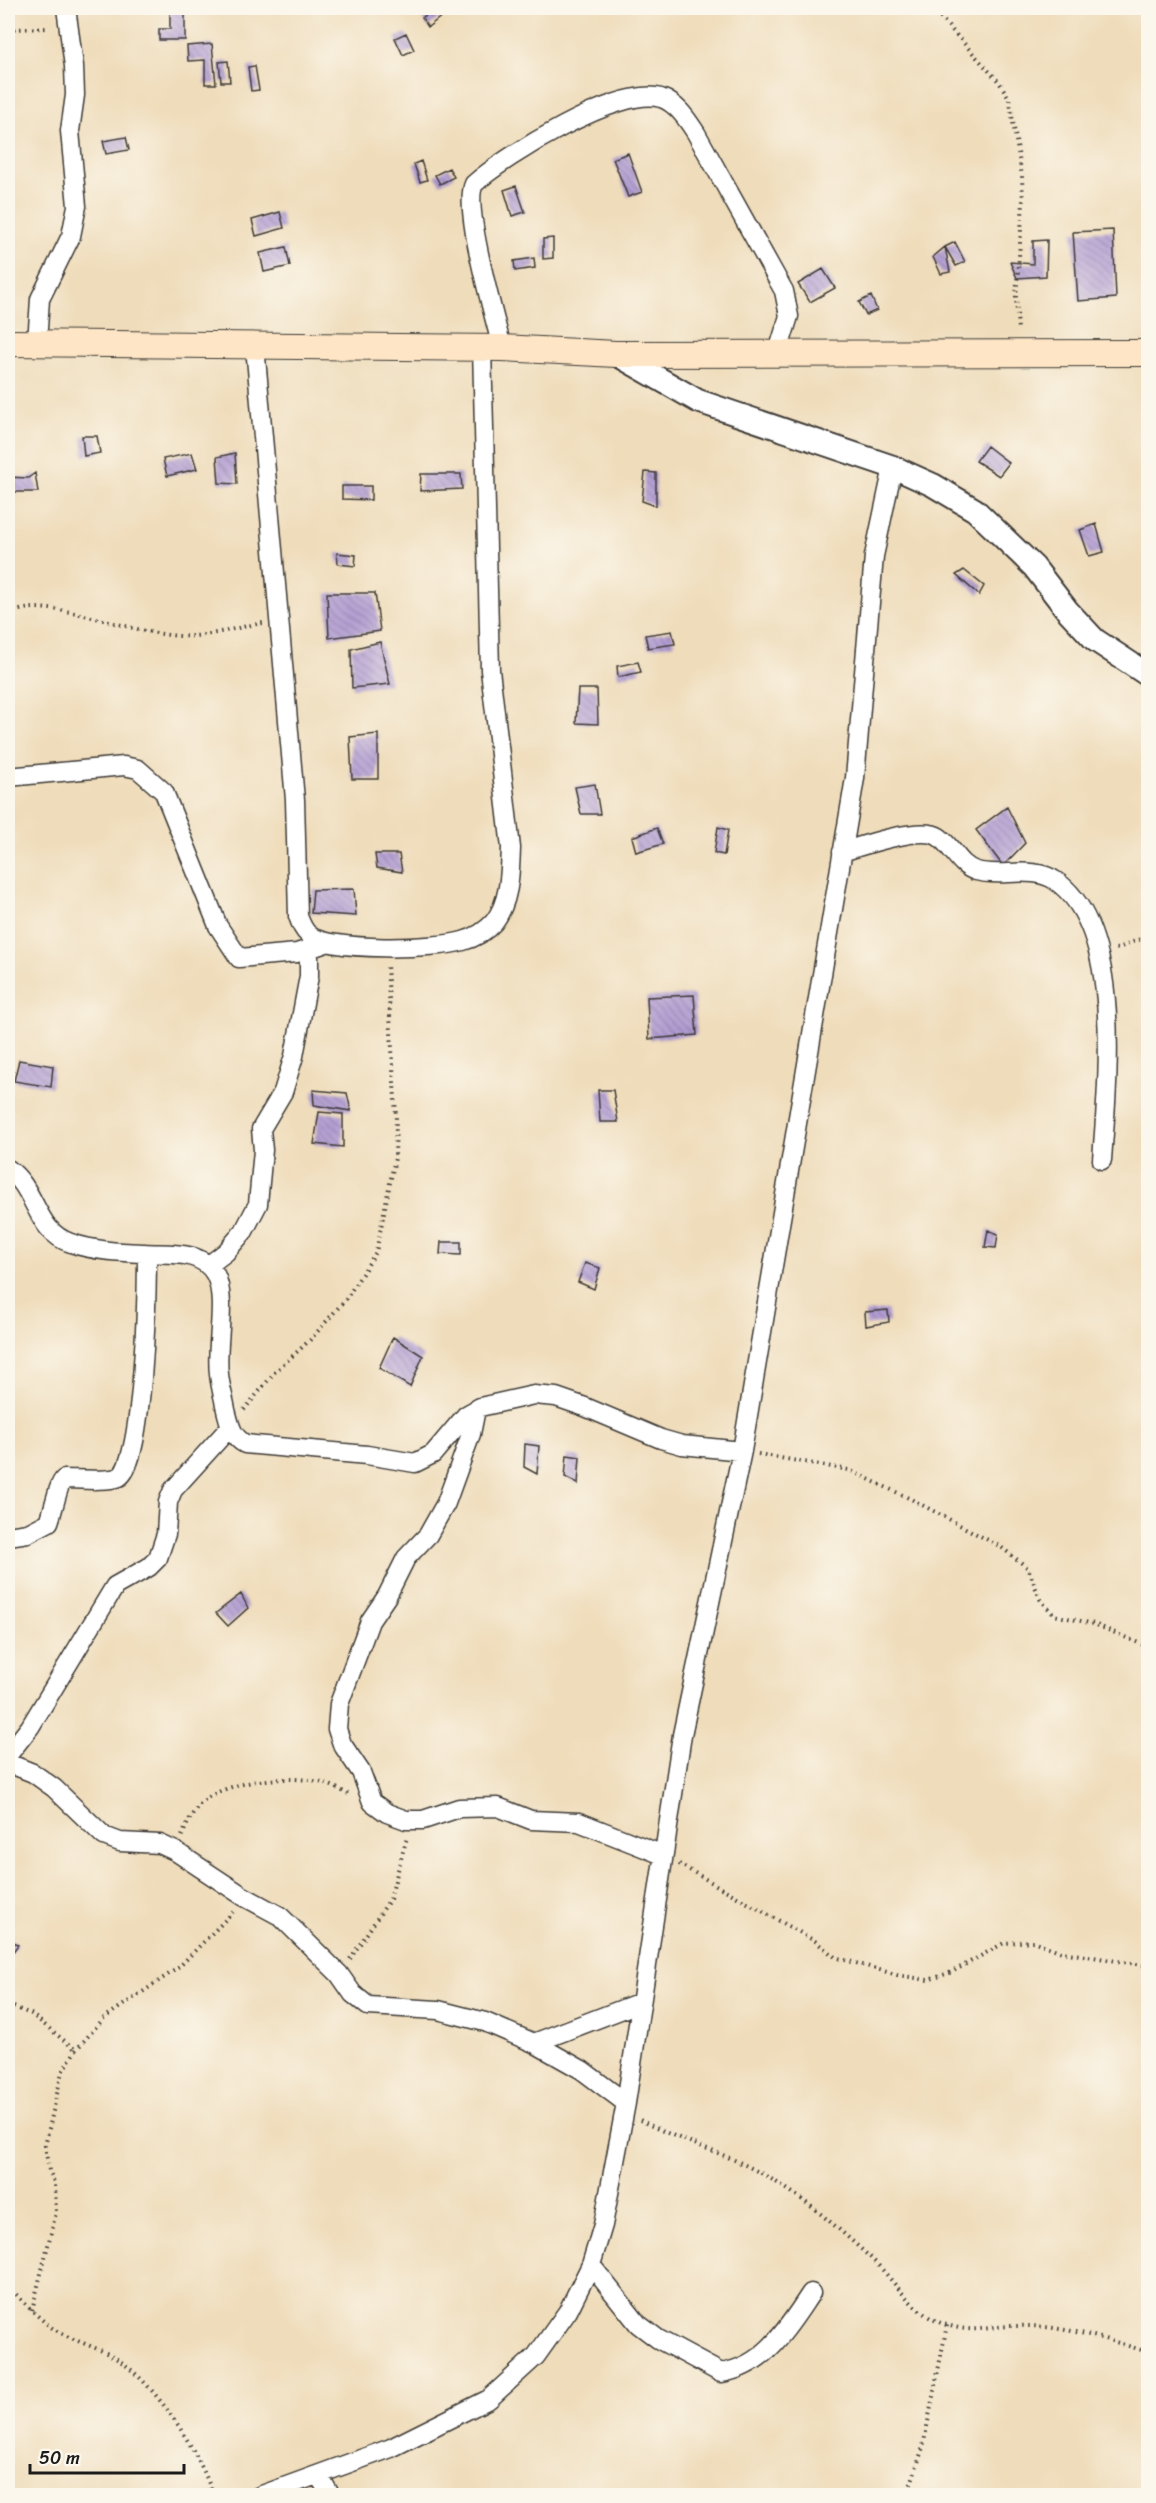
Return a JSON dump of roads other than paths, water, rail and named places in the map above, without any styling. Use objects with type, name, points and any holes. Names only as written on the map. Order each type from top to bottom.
[{"type":"main road","points":[[8,342],[492,348],[616,354],[1149,353]]},
{"type":"street","points":[[37,343],[40,299],[71,236],[77,206],[70,131],[75,95],[74,66],[66,8]]},
{"type":"street","points":[[8,777],[124,766],[138,769],[164,792],[196,877],[233,953],[239,958],[297,953],[317,946],[439,945],[474,937],[493,923],[505,904],[511,848],[490,670],[492,348],[471,191],[474,184],[562,126],[641,98],[661,98],[683,114],[696,134],[784,291],[789,316],[777,355]]},
{"type":"street","points":[[255,346],[295,800],[298,916],[306,932],[317,946]]},
{"type":"street","points":[[616,354],[698,401],[893,467],[933,485],[975,510],[1035,567],[1067,610],[1095,640],[1149,675]]},
{"type":"street","points":[[259,2496],[391,2448],[489,2399],[536,2356],[568,2311],[591,2265],[603,2225],[625,2107],[682,1735],[710,1612],[742,1451],[855,778],[874,556],[893,467]]},
{"type":"street","points":[[842,852],[888,838],[928,834],[939,837],[972,870],[990,875],[1040,874],[1056,881],[1073,900],[1086,921],[1103,969],[1109,1055],[1102,1160]]},
{"type":"street","points":[[209,1265],[225,1252],[244,1231],[258,1204],[263,1150],[261,1129],[283,1092],[294,1056],[317,946]]},
{"type":"street","points":[[8,1169],[25,1185],[41,1220],[61,1238],[85,1246],[147,1254],[184,1255],[209,1265],[216,1276],[219,1290],[218,1374],[230,1427],[236,1439],[245,1444],[367,1455],[415,1463],[433,1454],[466,1415],[476,1409],[534,1395],[556,1397],[661,1439],[682,1445],[742,1451]]},
{"type":"street","points":[[8,1536],[28,1533],[49,1522],[57,1501],[60,1482],[64,1479],[119,1477],[127,1469],[138,1420],[142,1383],[147,1254]]},
{"type":"street","points":[[476,1409],[468,1443],[446,1503],[428,1536],[406,1558],[387,1596],[370,1621],[339,1704],[337,1729],[342,1744],[361,1772],[372,1802],[387,1813],[412,1820],[423,1820],[466,1807],[498,1807],[531,1820],[579,1822],[663,1855]]},
{"type":"street","points":[[8,1755],[30,1727],[115,1586],[149,1567],[158,1558],[166,1534],[168,1502],[173,1490],[230,1427]]},
{"type":"street","points":[[8,1763],[33,1773],[54,1788],[104,1836],[120,1842],[160,1844],[175,1851],[243,1896],[280,1916],[339,1974],[353,1994],[368,2006],[438,2010],[485,2022],[534,2043],[582,2070],[625,2107]]},
{"type":"street","points":[[534,2043],[641,2002]]},
{"type":"street","points":[[591,2265],[638,2324],[658,2339],[721,2373],[750,2363],[765,2353],[789,2326],[811,2293]]},
{"type":"street","points":[[319,2476],[331,2496]]}]
